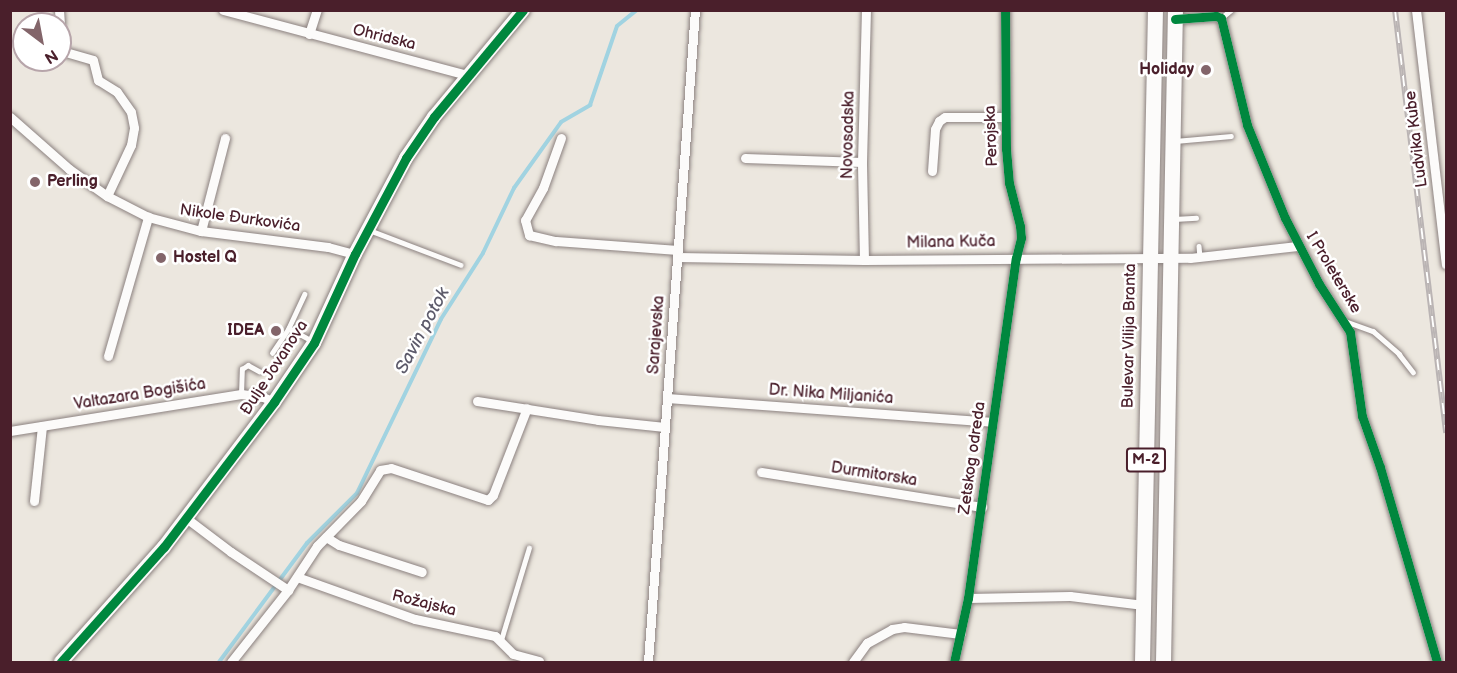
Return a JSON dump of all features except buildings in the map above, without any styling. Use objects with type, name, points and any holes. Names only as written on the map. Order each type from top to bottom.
[{"type":"main road","name":"Bulevar Vilija Branta","points":[[1142,663],[1155,10]]},
{"type":"main road","name":"M-2","points":[[1163,663],[1175,15]]},
{"type":"street","name":"Ohridska","points":[[223,10],[468,75]]},
{"type":"street","points":[[309,34],[317,10]]},
{"type":"street","name":"Đulje Jovanova","points":[[62,663],[164,547],[274,402],[314,343],[355,254],[406,158],[468,75],[523,10]]},
{"type":"street","name":"Sarajevska","points":[[648,663],[695,10]]},
{"type":"street","name":"Novosadska","points":[[864,260],[862,162],[866,10]]},
{"type":"street","name":"Perojska","points":[[1005,10],[1009,183],[1021,238],[1016,258]]},
{"type":"street","name":"Ludvika Kube","points":[[1416,10],[1446,264]]},
{"type":"street","points":[[1175,15],[1221,18]]},
{"type":"street","name":"I Proleterske","points":[[1221,18],[1248,125],[1297,246],[1351,336],[1362,417],[1380,467],[1437,663]]},
{"type":"street","points":[[72,54],[93,60],[98,80],[117,92],[131,111],[134,128],[131,145],[107,196]]},
{"type":"street","name":"Nikole Đurkovića","points":[[10,117],[43,147],[107,196],[148,217],[201,231],[328,247],[355,254]]},
{"type":"street","points":[[932,171],[935,129],[939,120],[945,117],[1006,117]]},
{"type":"street","points":[[201,231],[225,138]]},
{"type":"street","name":"Milana Kuča","points":[[561,138],[543,188],[525,220],[529,235],[556,241],[677,254],[864,260],[1170,258],[1200,257],[1297,246]]},
{"type":"street","points":[[745,158],[862,162]]},
{"type":"street","points":[[108,356],[148,217]]},
{"type":"street","name":"Zetskog odreda","points":[[954,663],[968,598],[982,507],[1016,258]]},
{"type":"street","name":"Valtazara Bogišića","points":[[10,431],[241,394],[263,397],[274,402]]},
{"type":"street","name":"Dr. Nika Miljanića","points":[[667,398],[992,422]]},
{"type":"street","points":[[477,401],[598,420],[665,427]]},
{"type":"street","points":[[231,663],[281,585],[297,577],[317,546],[361,501],[378,472],[387,467],[484,501],[490,498],[527,408]]},
{"type":"street","points":[[34,501],[42,426]]},
{"type":"street","name":"Durmitorska","points":[[761,472],[982,507]]},
{"type":"street","points":[[186,518],[281,585]]},
{"type":"street","points":[[326,537],[339,545],[422,572]]},
{"type":"street","name":"Rožajska","points":[[297,577],[415,619],[495,636],[513,654],[539,661]]},
{"type":"street","points":[[968,598],[1070,596],[1143,605]]},
{"type":"street","points":[[853,663],[867,643],[892,629],[904,627],[961,634]]},
{"type":"lane","points":[[1221,18],[1231,10]]},
{"type":"lane","points":[[1172,141],[1231,136]]},
{"type":"lane","points":[[1171,219],[1196,218]]},
{"type":"lane","points":[[369,230],[461,266]]},
{"type":"lane","points":[[1199,246],[1200,257]]},
{"type":"lane","points":[[272,353],[305,294]]},
{"type":"lane","points":[[1343,320],[1373,331],[1399,354],[1413,372]]},
{"type":"lane","points":[[288,328],[314,343]]},
{"type":"lane","points":[[241,394],[242,369],[248,365],[259,370]]},
{"type":"lane","points":[[501,640],[529,548]]},
{"type":"waterway","name":"Savin potok","points":[[219,662],[307,543],[357,493],[441,319],[483,253],[514,188],[561,122],[590,105],[617,26],[637,10]]},
{"type":"railway","points":[[1395,10],[1446,433]]},
{"type":"cycle path","points":[[61,662],[164,547],[274,402],[314,343],[355,254],[406,158],[434,117],[523,10]]},
{"type":"cycle path","points":[[954,662],[968,598],[1016,258],[1021,238],[1009,183],[1006,149],[1005,10]]},
{"type":"cycle path","points":[[1175,19],[1216,16],[1221,18],[1247,125],[1285,218],[1319,284],[1350,332],[1362,416],[1380,467],[1437,662]]},
{"type":"place","name":"Holiday","points":[[1206,70]]},
{"type":"place","name":"Perling","points":[[35,182]]},
{"type":"place","name":"Hostel Q","points":[[161,258]]},
{"type":"place","name":"IDEA","points":[[276,331]]}]
